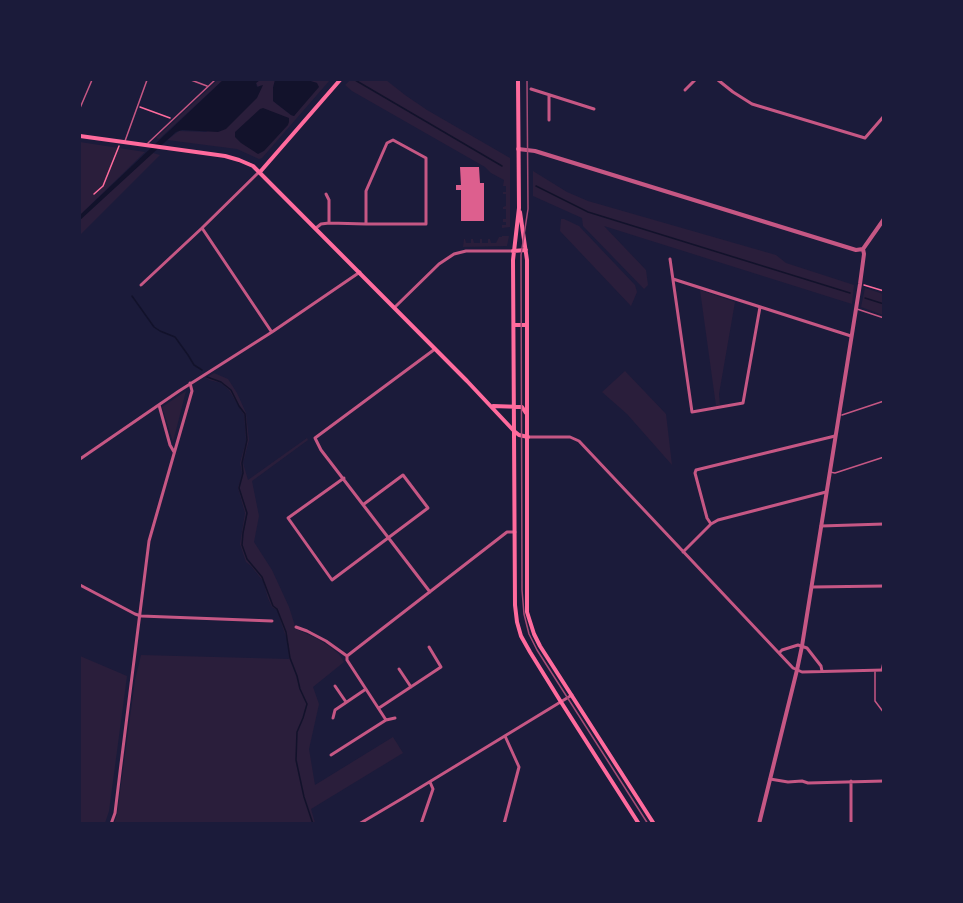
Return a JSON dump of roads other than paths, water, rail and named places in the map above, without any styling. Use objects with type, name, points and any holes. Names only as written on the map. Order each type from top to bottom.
[{"type":"main road","points":[[259,172],[340,80]]},
{"type":"main road","points":[[518,80],[519,208],[526,250],[527,612],[537,640],[654,824]]},
{"type":"main road","points":[[80,136],[232,158],[250,164],[360,272],[514,431],[528,437]]},
{"type":"main road","points":[[519,208],[513,251],[515,605],[518,625],[527,646],[561,702],[639,824]]},
{"type":"main road","points":[[513,251],[526,250]]},
{"type":"main road","points":[[514,325],[527,325]]},
{"type":"main road","points":[[491,406],[524,408],[527,417]]},
{"type":"street","points":[[685,90],[695,80]]},
{"type":"street","points":[[718,80],[752,104],[865,138],[884,116]]},
{"type":"street","points":[[531,89],[594,109]]},
{"type":"street","points":[[549,95],[549,120]]},
{"type":"street","points":[[316,228],[321,224],[329,223],[366,224],[426,224],[426,158],[393,140],[387,143],[366,192],[366,224]]},
{"type":"street","points":[[518,149],[535,150],[856,250],[863,249]]},
{"type":"street","points":[[141,285],[259,172]]},
{"type":"street","points":[[326,194],[329,200],[329,223]]},
{"type":"street","points":[[759,824],[802,646],[860,284],[863,249],[884,219]]},
{"type":"street","points":[[202,228],[272,332]]},
{"type":"street","points":[[395,308],[439,264],[454,254],[465,251],[513,251]]},
{"type":"street","points":[[670,259],[692,412],[743,403],[760,307]]},
{"type":"street","points":[[80,459],[190,383],[272,332],[360,272]]},
{"type":"street","points":[[673,279],[851,336]]},
{"type":"street","points":[[430,592],[316,442],[315,436],[435,349]]},
{"type":"street","points":[[111,824],[115,813],[149,541],[192,392],[190,383]]},
{"type":"street","points":[[159,405],[174,453]]},
{"type":"street","points":[[711,524],[707,518],[696,470],[835,436]]},
{"type":"street","points":[[528,437],[570,437],[579,441],[797,670],[802,672],[883,670],[884,662]]},
{"type":"street","points":[[344,478],[288,518],[332,580],[428,508],[404,474],[364,504]]},
{"type":"street","points":[[683,552],[718,520],[826,492]]},
{"type":"street","points":[[820,526],[884,524]]},
{"type":"street","points":[[346,656],[507,532],[515,532]]},
{"type":"street","points":[[80,585],[141,616],[272,621]]},
{"type":"street","points":[[812,587],[884,586]]},
{"type":"street","points":[[296,627],[326,641],[346,656],[386,720]]},
{"type":"street","points":[[779,653],[798,645],[807,648],[821,666],[822,671]]},
{"type":"street","points":[[379,708],[441,667],[429,647]]},
{"type":"street","points":[[399,669],[411,687]]},
{"type":"street","points":[[335,686],[346,702]]},
{"type":"street","points":[[333,718],[335,710],[366,689]]},
{"type":"street","points":[[359,824],[572,695]]},
{"type":"street","points":[[331,755],[386,720],[395,718]]},
{"type":"street","points":[[504,736],[519,767],[504,824]]},
{"type":"street","points":[[770,779],[808,783],[884,781]]},
{"type":"street","points":[[421,824],[433,789],[430,782]]},
{"type":"street","points":[[851,782],[851,824]]},
{"type":"lane","points":[[80,108],[92,80]]},
{"type":"lane","points":[[124,142],[147,80]]},
{"type":"lane","points":[[191,80],[208,86]]},
{"type":"lane","points":[[147,145],[215,80]]},
{"type":"lane","points":[[856,308],[884,318]]},
{"type":"lane","points":[[838,416],[884,401]]},
{"type":"lane","points":[[829,472],[835,473],[884,457]]},
{"type":"lane","points":[[875,670],[875,701],[884,713]]},
{"type":"waterway","points":[[355,80],[502,166]]},
{"type":"waterway","points":[[536,186],[588,212],[850,293]]},
{"type":"waterway","points":[[132,296],[154,327],[175,337],[194,365],[202,370]]},
{"type":"waterway","points":[[865,298],[884,304]]},
{"type":"waterway","points":[[207,377],[221,382],[231,390],[245,414],[247,440],[239,488],[247,513],[242,545],[247,559],[262,577],[273,606],[277,609],[286,632],[290,658],[307,704],[297,732],[296,760],[313,824]]},
{"type":"tram line","points":[[527,80],[528,209],[521,255],[524,614],[529,634],[537,650],[648,824]]}]
